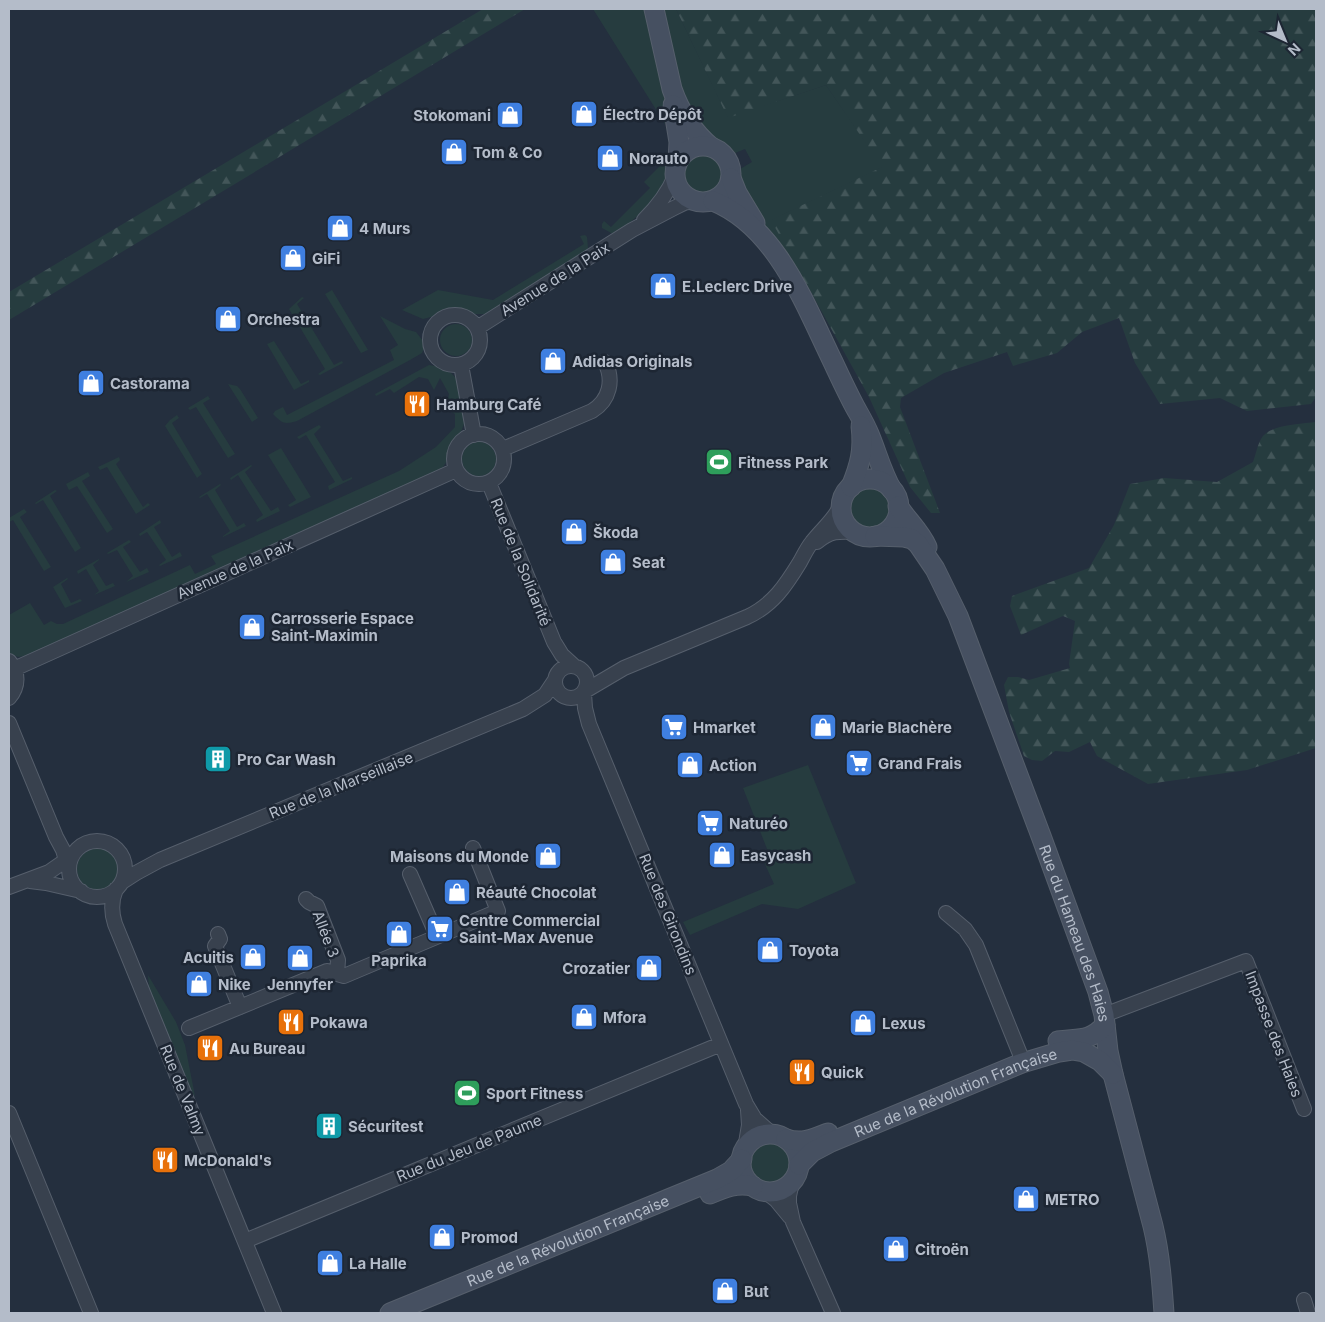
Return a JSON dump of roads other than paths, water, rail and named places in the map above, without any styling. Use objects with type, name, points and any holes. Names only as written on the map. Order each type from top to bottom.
[{"type":"street","points":[[654,9],[672,89],[678,105],[699,137],[726,158],[737,193],[793,282],[868,432],[883,474],[895,498],[897,516],[892,526],[885,533],[875,536],[864,536],[855,532],[845,522],[842,516],[841,505]]},
{"type":"street","points":[[672,89],[679,142],[676,183],[682,193],[688,198],[726,207],[763,237]]},
{"type":"street","points":[[676,168],[683,154],[690,149],[702,146],[711,147]]},
{"type":"street","name":"Avenue de la Paix","points":[[632,230],[658,204],[671,185],[676,168]]},
{"type":"street","points":[[704,201],[717,198],[725,192],[731,178]]},
{"type":"street","name":"Avenue de la Paix","points":[[477,328],[632,230],[684,203],[704,201]]},
{"type":"street","points":[[453,315],[465,317],[477,328],[480,341],[478,350],[470,360],[461,364],[449,364],[436,356],[430,339],[432,330],[441,320],[453,315]]},
{"type":"street","points":[[503,449],[597,408],[604,401],[608,390],[610,374],[605,362]]},
{"type":"street","points":[[461,364],[474,435]]},
{"type":"street","points":[[624,668],[578,697],[568,698],[558,692],[556,688],[556,677],[564,668],[600,674],[624,668],[747,617],[760,610],[780,593],[813,540],[834,517],[858,471],[862,453],[862,433],[854,406]]},
{"type":"street","points":[[482,434],[491,437],[503,449],[505,461],[503,469],[496,479],[489,483],[471,484],[461,477],[456,470],[454,458],[457,447],[463,440],[474,435],[482,434]]},
{"type":"street","name":"Avenue de la Paix","points":[[12,665],[456,470]]},
{"type":"street","points":[[851,487],[863,480],[874,480],[884,484],[895,498]]},
{"type":"street","name":"Rue de la Solidarité","points":[[489,483],[554,642],[562,655],[579,669]]},
{"type":"street","name":"Rue du Hameau des Haies","points":[[895,498],[904,515],[925,541],[935,569],[958,616],[1096,986],[1113,1074],[1155,1234],[1161,1272],[1164,1313]]},
{"type":"street","points":[[800,561],[816,543],[828,534],[855,532]]},
{"type":"street","name":"Rue du Hameau des Haies","points":[[875,536],[898,536],[912,539],[920,546],[935,569]]},
{"type":"street","name":"Rue de la Solidarité","points":[[554,642],[557,657],[556,677]]},
{"type":"street","points":[[9,698],[16,686],[17,679],[12,665]]},
{"type":"street","points":[[579,669],[588,681],[585,692]]},
{"type":"street","name":"Rue de la Marseillaise","points":[[523,709],[545,695],[556,677]]},
{"type":"street","name":"Rue des Girondins","points":[[585,692],[585,708],[589,724],[746,1104],[750,1119],[749,1132],[743,1154]]},
{"type":"street","name":"Rue de la Marseillaise","points":[[119,886],[136,872],[160,860],[523,709],[568,698]]},
{"type":"street","name":"Rue des Girondins","points":[[568,698],[589,724]]},
{"type":"street","points":[[9,723],[50,822],[70,862],[74,884],[85,894]]},
{"type":"street","points":[[50,822],[67,839],[87,844]]},
{"type":"street","points":[[9,888],[70,862],[79,849],[94,842],[104,842],[111,845],[122,857],[125,866],[124,876],[119,886],[106,896],[99,897],[85,894],[46,882],[24,882]]},
{"type":"street","points":[[189,1028],[327,971],[340,975],[498,911],[473,848]]},
{"type":"street","name":"Rue de la Marseillaise","points":[[118,852],[141,861],[160,860]]},
{"type":"street","points":[[410,874],[437,936]]},
{"type":"street","name":"Rue de Valmy","points":[[119,886],[112,906],[115,924],[274,1313]]},
{"type":"street","name":"Rue de Valmy","points":[[85,894],[102,907],[115,924]]},
{"type":"street","name":"Allée 3","points":[[306,899],[317,906],[338,960],[340,975]]},
{"type":"street","points":[[946,913],[965,929],[976,945],[1018,1060],[1053,1042],[1086,1038],[1096,1033],[1104,1020]]},
{"type":"street","points":[[218,934],[220,939],[216,946],[240,1007]]},
{"type":"street","name":"Impasse des Haies","points":[[1104,1020],[1246,961],[1304,1109]]},
{"type":"street","name":"Rue du Jeu de Paume","points":[[244,1241],[721,1044]]},
{"type":"street","name":"Rue de la Révolution Française","points":[[779,1137],[797,1142],[812,1140],[1018,1060],[1059,1052],[1072,1050],[1084,1052],[1095,1058],[1113,1074]]},
{"type":"street","name":"Rue de la Révolution Française","points":[[799,1164],[823,1145],[1018,1060]]},
{"type":"street","name":"Rue des Girondins","points":[[746,1104],[755,1119],[779,1137]]},
{"type":"street","points":[[9,1113],[90,1313]]},
{"type":"street","points":[[759,1189],[778,1191],[787,1187],[798,1171],[798,1155],[795,1148],[779,1137],[765,1135],[755,1138],[743,1154],[743,1172],[748,1182],[781,1205],[793,1222],[833,1313]]},
{"type":"street","name":"Rue de la Révolution Française","points":[[390,1313],[717,1179],[731,1171],[743,1154]]},
{"type":"street","points":[[792,1182],[789,1203],[793,1222]]},
{"type":"street","name":"Rue de la Révolution Française","points":[[420,1313],[722,1189],[739,1184],[759,1189]]},
{"type":"place","name":"Électro Dépôt","points":[[584,114]]},
{"type":"place","name":"Stokomani","points":[[510,115]]},
{"type":"place","name":"Tom & Co","points":[[454,152]]},
{"type":"place","name":"Norauto","points":[[610,158]]},
{"type":"place","name":"4 Murs","points":[[340,228]]},
{"type":"place","name":"GiFi","points":[[293,258]]},
{"type":"place","name":"E.Leclerc Drive","points":[[663,286]]},
{"type":"place","name":"Orchestra","points":[[228,319]]},
{"type":"place","name":"Adidas Originals","points":[[553,361]]},
{"type":"place","name":"Castorama","points":[[91,383]]},
{"type":"place","name":"Hamburg Café","points":[[417,404]]},
{"type":"place","name":"Fitness Park","points":[[719,462]]},
{"type":"place","name":"Škoda","points":[[574,532]]},
{"type":"place","name":"Seat","points":[[613,562]]},
{"type":"place","name":"Carrosserie Espace Saint-Maximin","points":[[252,627]]},
{"type":"place","name":"Hmarket","points":[[674,727]]},
{"type":"place","name":"Marie Blachère","points":[[823,727]]},
{"type":"place","name":"Pro Car Wash","points":[[218,759]]},
{"type":"place","name":"Grand Frais","points":[[859,763]]},
{"type":"place","name":"Action","points":[[690,765]]},
{"type":"place","name":"Naturéo","points":[[710,823]]},
{"type":"place","name":"Easycash","points":[[722,855]]},
{"type":"place","name":"Maisons du Monde","points":[[548,856]]},
{"type":"place","name":"Réauté Chocolat","points":[[457,892]]},
{"type":"place","name":"Centre Commercial Saint-Max Avenue","points":[[440,929]]},
{"type":"place","name":"Paprika","points":[[399,934]]},
{"type":"place","name":"Toyota","points":[[770,950]]},
{"type":"place","name":"Acuitis","points":[[253,957]]},
{"type":"place","name":"Jennyfer","points":[[300,958]]},
{"type":"place","name":"Crozatier","points":[[649,968]]},
{"type":"place","name":"Nike","points":[[199,984]]},
{"type":"place","name":"Mfora","points":[[584,1017]]},
{"type":"place","name":"Pokawa","points":[[291,1022]]},
{"type":"place","name":"Lexus","points":[[863,1023]]},
{"type":"place","name":"Au Bureau","points":[[210,1048]]},
{"type":"place","name":"Quick","points":[[802,1072]]},
{"type":"place","name":"Sport Fitness","points":[[467,1093]]},
{"type":"place","name":"Sécuritest","points":[[329,1126]]},
{"type":"place","name":"McDonald's","points":[[165,1160]]},
{"type":"place","name":"METRO","points":[[1026,1199]]},
{"type":"place","name":"Promod","points":[[442,1237]]},
{"type":"place","name":"Citroën","points":[[896,1249]]},
{"type":"place","name":"La Halle","points":[[330,1263]]},
{"type":"place","name":"But","points":[[725,1291]]}]
